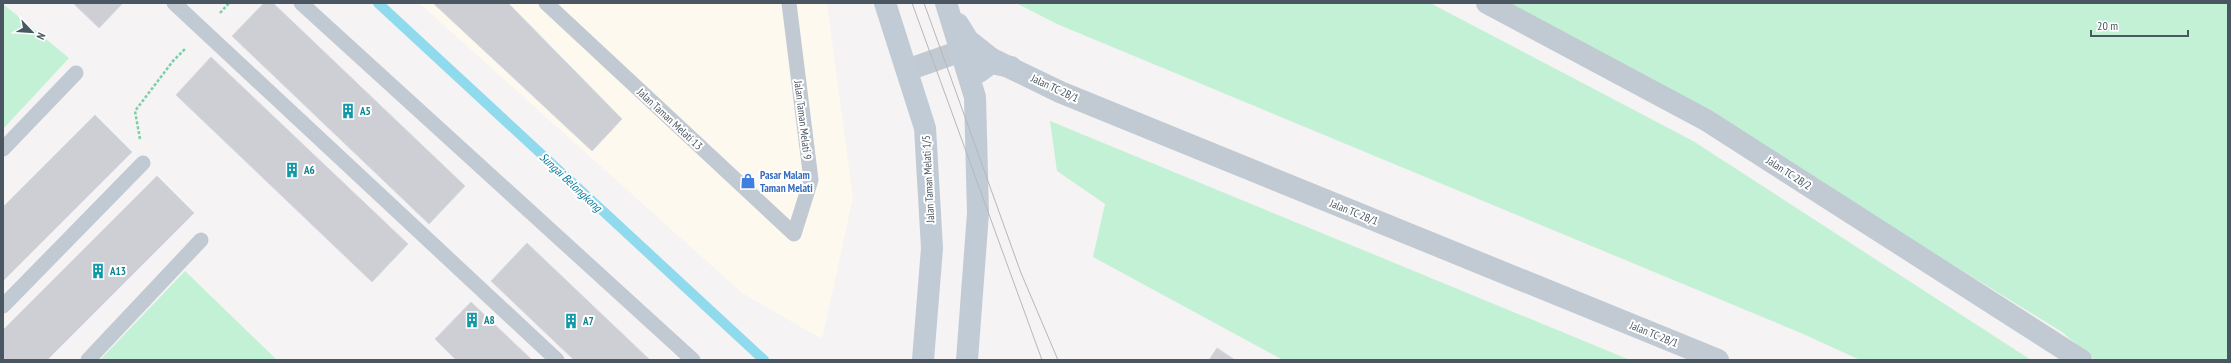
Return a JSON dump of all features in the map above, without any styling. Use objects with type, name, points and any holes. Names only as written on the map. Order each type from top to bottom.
[{"type":"main road","name":"Jalan Taman Melati 1/5","points":[[885,3],[925,128],[932,248],[922,360]]},
{"type":"main road","points":[[947,5],[976,97],[978,213],[967,360]]},
{"type":"main road","points":[[947,5],[968,40],[1002,63]]},
{"type":"main road","points":[[973,90],[981,68],[991,63],[1002,63]]},
{"type":"street","name":"Jalan TC 2B/2","points":[[1487,3],[1706,120],[2081,360]]},
{"type":"street","points":[[907,70],[961,52]]},
{"type":"street","name":"Jalan TC 2B/1","points":[[961,52],[1002,63],[1060,92],[1718,360]]},
{"type":"lane","points":[[174,3],[557,360]]},
{"type":"lane","points":[[301,3],[693,360]]},
{"type":"lane","name":"Jalan Taman Melati 13","points":[[546,3],[794,234]]},
{"type":"lane","name":"Jalan Taman Melati 9","points":[[789,3],[811,180],[794,234]]},
{"type":"lane","points":[[3,149],[76,73]]},
{"type":"lane","points":[[3,306],[143,163]]},
{"type":"lane","points":[[88,360],[201,240]]},
{"type":"path","points":[[143,163],[135,111],[173,61],[229,3]]},
{"type":"shaded area","points":[[419,3],[827,3],[853,198],[822,339],[742,293]]},
{"type":"green space","points":[[1016,3],[1430,3],[1693,141],[2031,360],[1860,360],[1801,333],[1057,24]]},
{"type":"green space","points":[[1502,3],[2228,3],[2228,360],[2095,360],[2062,332],[1673,93]]},
{"type":"green space","points":[[3,4],[69,58],[3,129]]},
{"type":"green space","points":[[1050,121],[1630,360],[1283,360],[1093,257],[1105,204],[1057,171]]},
{"type":"green space","points":[[185,271],[277,360],[100,360]]},
{"type":"building","points":[[73,3],[123,3],[99,28]]},
{"type":"building","name":"A5","points":[[264,3],[273,3],[465,186],[429,224],[232,36]]},
{"type":"building","points":[[433,3],[508,3],[622,119],[592,151]]},
{"type":"building","name":"A6","points":[[211,57],[408,244],[372,282],[176,95]]},
{"type":"building","points":[[95,115],[132,152],[3,281],[3,207]]},
{"type":"building","name":"A13","points":[[157,176],[194,213],[47,360],[3,360],[3,330]]},
{"type":"building","name":"A7","points":[[527,243],[650,360],[574,360],[491,281]]},
{"type":"building","name":"A8","points":[[471,302],[532,360],[456,360],[435,339]]},
{"type":"building","points":[[1217,348],[1235,360],[1209,360]]},
{"type":"waterway","name":"Sungai Belongkong","points":[[378,3],[764,360]]},
{"type":"tram line","points":[[912,3],[1042,360]]},
{"type":"tram line","points":[[924,3],[1021,273],[1058,360]]},
{"type":"place","name":"A5","points":[[348,111]]},
{"type":"place","name":"A6","points":[[292,170]]},
{"type":"place","name":"Pasar Malam Taman Melati","points":[[748,181]]},
{"type":"place","name":"A13","points":[[98,271]]},
{"type":"place","name":"A8","points":[[472,320]]},
{"type":"place","name":"A7","points":[[571,321]]}]
